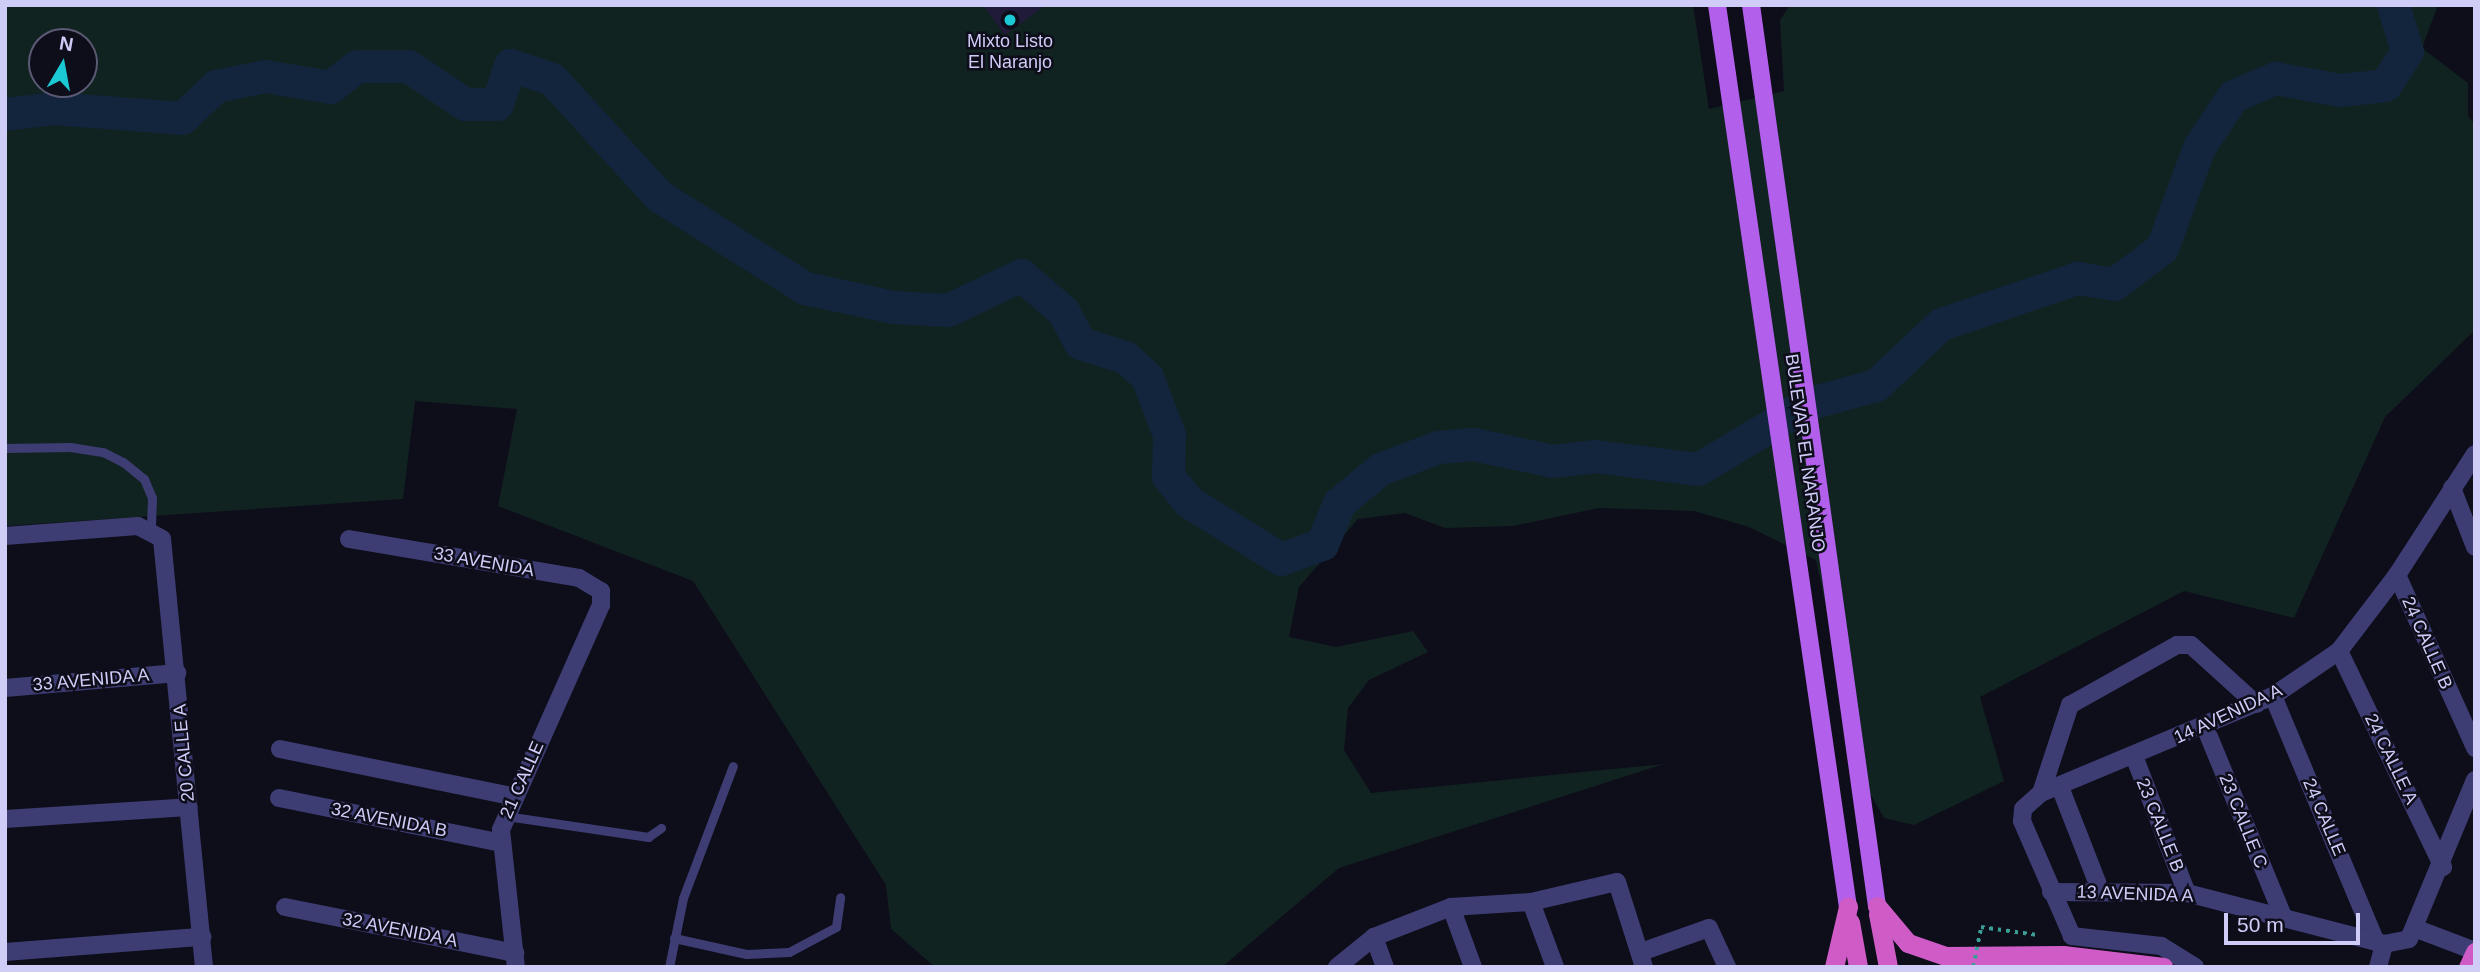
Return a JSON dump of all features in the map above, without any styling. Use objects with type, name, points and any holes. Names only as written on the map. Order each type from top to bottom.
[{"type":"highway","points":[[1877,906],[1888,967]]},
{"type":"highway","points":[[1877,906],[1908,943],[1945,956],[2063,955],[2163,967]]},
{"type":"highway","points":[[1834,967],[1848,907]]},
{"type":"highway","points":[[1848,907],[1858,967]]},
{"type":"highway","points":[[2468,967],[2475,951]]},
{"type":"main road","name":"BULEVAR EL NARANJO","points":[[1717,5],[1848,907]]},
{"type":"main road","name":"BULEVAR EL NARANJO","points":[[1751,5],[1877,906]]},
{"type":"street","name":"14 AVENIDA A","points":[[2040,793],[2060,788],[2273,696],[2339,651],[2397,575],[2475,454]]},
{"type":"street","points":[[2452,488],[2475,547]]},
{"type":"street","points":[[5,536],[125,526],[156,534]]},
{"type":"street","name":"20 CALLE A","points":[[156,534],[177,673],[204,967]]},
{"type":"street","name":"33 AVENIDA","points":[[349,539],[579,578],[601,591],[601,605]]},
{"type":"street","name":"24 CALLE B","points":[[2397,575],[2475,748]]},
{"type":"street","name":"21 CALLE","points":[[516,960],[498,842],[506,816],[601,605]]},
{"type":"street","points":[[2195,967],[2161,946],[2072,936],[2022,821],[2023,809],[2040,793],[2070,705],[2177,645],[2191,645],[2256,704]]},
{"type":"street","name":"24 CALLE A","points":[[2339,651],[2443,867]]},
{"type":"street","name":"33 AVENIDA A","points":[[5,688],[177,673]]},
{"type":"street","name":"24 CALLE","points":[[2273,696],[2379,941]]},
{"type":"street","name":"23 CALLE C","points":[[2205,727],[2282,914]]},
{"type":"street","points":[[281,749],[515,797]]},
{"type":"street","name":"23 CALLE B","points":[[2134,757],[2187,893]]},
{"type":"street","points":[[2378,967],[2379,941],[2409,939],[2417,929],[2475,779]]},
{"type":"street","points":[[2060,788],[2101,892]]},
{"type":"street","name":"32 AVENIDA B","points":[[279,798],[498,842]]},
{"type":"street","points":[[5,819],[189,807]]},
{"type":"street","points":[[1337,967],[1374,937],[1451,907],[1531,902],[1617,882],[1622,888],[1643,959],[1704,929],[1716,935],[1727,967]]},
{"type":"street","name":"13 AVENIDA A","points":[[2051,892],[2187,893],[2282,914],[2379,941]]},
{"type":"street","points":[[1531,902],[1555,967]]},
{"type":"street","name":"32 AVENIDA A","points":[[285,907],[516,960]]},
{"type":"street","points":[[1451,907],[1473,967]]},
{"type":"street","points":[[2417,929],[2475,951]]},
{"type":"street","points":[[5,952],[202,937]]},
{"type":"street","points":[[1374,937],[1385,967]]},
{"type":"lane","points":[[5,448],[70,447],[103,452],[123,462],[144,480],[152,498],[156,534]]},
{"type":"lane","points":[[669,967],[683,898],[733,766]]},
{"type":"lane","points":[[506,816],[648,837],[661,828]]},
{"type":"lane","points":[[674,938],[746,954],[789,952],[836,928],[840,897]]},
{"type":"path","points":[[1973,967],[1981,928],[2043,936]]},
{"type":"green space","points":[[5,5],[1693,5],[1709,109],[1784,91],[1780,20],[1790,5],[2438,5],[2422,48],[2468,83],[2468,116],[2475,124],[2475,330],[2385,417],[2294,618],[2184,591],[1980,697],[2004,781],[1914,825],[1884,818],[1862,779],[1816,560],[1749,527],[1694,511],[1599,508],[1513,526],[1445,528],[1405,513],[1358,519],[1299,587],[1289,637],[1336,647],[1413,631],[1428,652],[1369,680],[1348,708],[1344,750],[1371,793],[1664,764],[1339,868],[1222,967],[935,967],[891,929],[886,885],[693,581],[498,506],[517,409],[415,401],[403,499],[5,526]]},
{"type":"building","name":"Mixto Listo El Naranjo","points":[[983,5],[1046,5],[1005,35]]},
{"type":"waterway","points":[[5,114],[53,108],[182,118],[216,86],[265,76],[330,87],[357,66],[408,66],[465,104],[497,104],[510,65],[552,79],[659,196],[805,288],[894,307],[948,310],[1021,275],[1063,311],[1080,343],[1125,357],[1147,377],[1169,435],[1168,476],[1189,502],[1281,559],[1322,544],[1339,503],[1380,469],[1438,447],[1473,444],[1553,461],[1595,456],[1698,469],[1806,404],[1876,385],[1941,324],[2077,278],[2114,284],[2162,248],[2199,147],[2233,96],[2275,78],[2340,90],[2385,85],[2407,51],[2393,5]]},
{"type":"place","name":"Mixto Listo El Naranjo","points":[[1010,20]]}]
